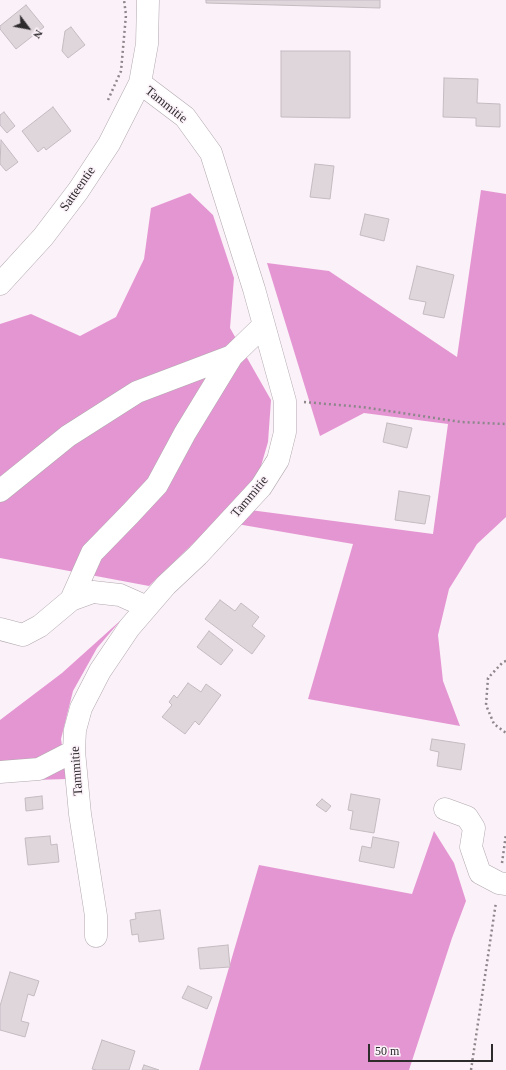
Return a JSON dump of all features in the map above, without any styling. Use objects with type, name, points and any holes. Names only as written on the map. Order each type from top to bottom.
[{"type":"street","name":"Tammitie","points":[[96,936],[96,916],[80,814],[74,751],[75,730],[81,708],[100,671],[130,628],[147,607],[166,585],[198,555],[261,487],[278,460],[285,432],[285,401],[254,289],[211,153],[185,117],[140,83],[147,44],[148,0]]},
{"type":"street","name":"Satteentie","points":[[0,284],[43,237],[78,190],[109,144],[140,83]]},
{"type":"street","points":[[72,600],[92,553],[157,485],[185,434],[232,356],[264,325]]},
{"type":"street","points":[[0,491],[68,436],[137,392],[232,356]]},
{"type":"street","points":[[0,629],[22,635],[40,626],[72,600],[93,592],[120,595],[147,607]]},
{"type":"street","points":[[0,772],[39,769],[74,751]]},
{"type":"street","points":[[445,809],[467,817],[474,828],[471,847],[480,873],[503,883]]},
{"type":"path","points":[[106,105],[121,71],[126,15],[124,0]]},
{"type":"path","points":[[285,401],[362,407],[461,422],[506,424]]},
{"type":"path","points":[[506,661],[503,662],[488,678],[486,705],[494,724],[506,733]]},
{"type":"path","points":[[471,1070],[503,883],[506,834]]},
{"type":"shaded area","points":[[481,190],[506,194],[506,517],[477,544],[449,589],[438,635],[443,681],[460,726],[308,699],[353,544],[237,524],[250,510],[433,534],[448,424],[364,413],[320,436],[267,263],[329,271],[457,357]]},
{"type":"shaded area","points":[[190,193],[213,215],[234,278],[230,328],[271,400],[268,442],[256,483],[149,586],[0,558],[0,324],[31,314],[80,336],[116,317],[144,259],[151,208]]},
{"type":"shaded area","points":[[121,620],[97,648],[73,691],[61,739],[67,779],[0,781],[0,720],[62,673]]},
{"type":"shaded area","points":[[434,831],[454,863],[466,901],[452,938],[409,1070],[199,1070],[259,865],[412,894]]},
{"type":"building","points":[[206,0],[380,0],[380,8],[206,3]]},
{"type":"building","points":[[26,5],[44,27],[16,49],[0,29],[0,26]]},
{"type":"building","points":[[71,27],[85,45],[68,58],[62,51],[65,31]]},
{"type":"building","points":[[281,51],[350,51],[350,118],[281,117]]},
{"type":"building","points":[[444,78],[478,79],[477,103],[500,104],[500,127],[476,126],[476,118],[443,117]]},
{"type":"building","points":[[53,107],[71,131],[46,150],[44,147],[38,152],[22,131]]},
{"type":"building","points":[[4,112],[15,126],[7,133],[0,125],[0,115]]},
{"type":"building","points":[[1,140],[18,162],[6,171],[0,164]]},
{"type":"building","points":[[315,164],[334,166],[330,199],[310,197]]},
{"type":"building","points":[[365,214],[389,219],[384,241],[360,235]]},
{"type":"building","points":[[417,266],[454,275],[444,318],[423,314],[426,302],[409,299]]},
{"type":"building","points":[[387,423],[412,428],[407,448],[383,442]]},
{"type":"building","points":[[399,491],[430,496],[425,524],[395,520]]},
{"type":"building","points":[[220,600],[235,611],[241,603],[259,617],[252,626],[265,636],[252,654],[205,619]]},
{"type":"building","points":[[209,631],[233,650],[221,665],[197,647]]},
{"type":"building","points":[[188,683],[201,692],[206,684],[221,695],[199,725],[195,721],[185,734],[162,717],[172,705],[169,702],[174,695],[177,698]]},
{"type":"building","points":[[432,739],[465,744],[461,770],[437,766],[439,752],[430,750]]},
{"type":"building","points":[[351,794],[380,799],[374,833],[350,829],[353,811],[348,810]]},
{"type":"building","points":[[42,796],[43,809],[26,811],[25,798]]},
{"type":"building","points":[[322,799],[331,806],[326,812],[316,805]]},
{"type":"building","points":[[50,836],[51,845],[57,844],[59,862],[28,865],[25,838]]},
{"type":"building","points":[[373,837],[399,842],[394,868],[359,861],[362,846],[371,848]]},
{"type":"building","points":[[160,910],[164,939],[139,942],[138,934],[132,935],[130,920],[136,919],[135,913]]},
{"type":"building","points":[[228,945],[230,967],[200,969],[198,948]]},
{"type":"building","points":[[10,972],[39,981],[34,996],[28,994],[21,1021],[29,1023],[25,1037],[0,1030],[0,1006]]},
{"type":"building","points":[[188,986],[212,997],[207,1009],[182,998]]},
{"type":"building","points":[[102,1040],[135,1051],[129,1070],[92,1069]]},
{"type":"building","points":[[144,1065],[159,1070],[142,1070]]}]
